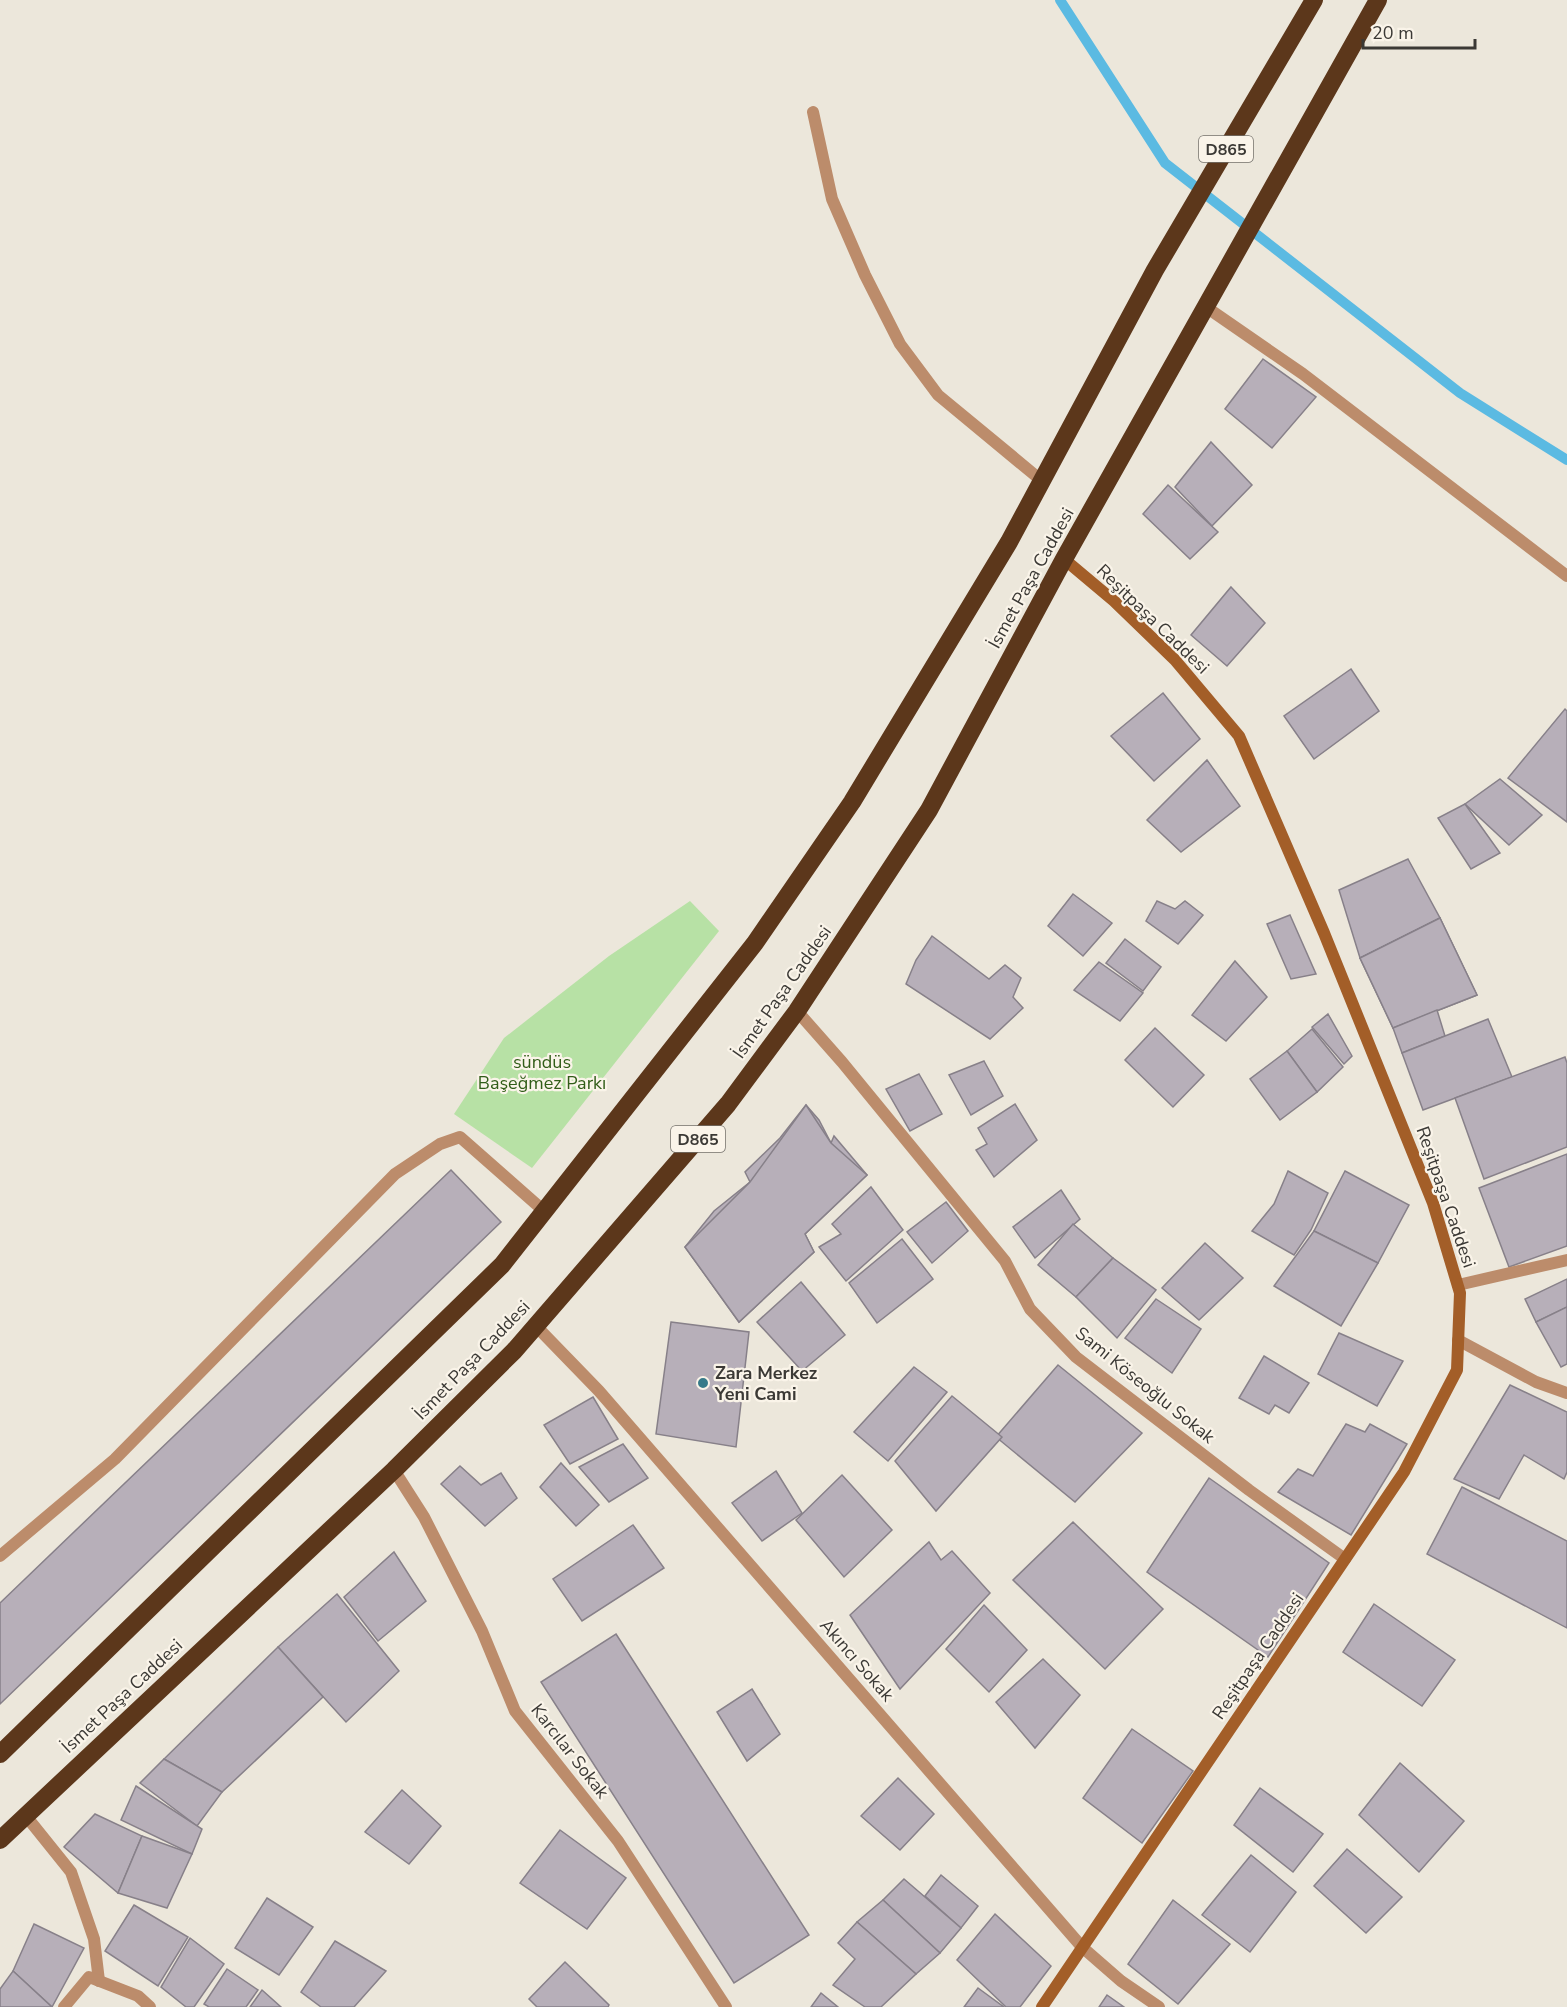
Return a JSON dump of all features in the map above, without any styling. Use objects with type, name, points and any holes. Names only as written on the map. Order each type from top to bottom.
[{"type":"highway","name":"İsmet Paşa Caddesi","points":[[0,1754],[502,1265],[755,943],[852,802],[1009,542],[1155,270],[1314,0]]},
{"type":"highway","name":"İsmet Paşa Caddesi","points":[[0,1840],[394,1470],[536,1326],[728,1104],[797,1011],[929,810],[1064,560],[1340,64],[1378,0]]},
{"type":"main road","name":"Reşitpaşa Caddesi","points":[[1042,2007],[1404,1472],[1457,1370],[1460,1293],[1433,1203],[1324,933],[1239,735],[1175,660],[1113,601],[1064,560]]},
{"type":"street","points":[[813,112],[832,199],[865,275],[900,344],[938,395],[1042,481]]},
{"type":"street","points":[[1209,302],[1567,576]]},
{"type":"street","name":"Sami Köseoğlu Sokak","points":[[797,1011],[842,1062],[1005,1261],[1030,1309],[1076,1357],[1248,1490],[1345,1559]]},
{"type":"street","points":[[0,1556],[116,1459],[395,1174],[440,1144],[460,1137],[544,1211]]},
{"type":"street","points":[[1458,1284],[1567,1260]]},
{"type":"street","name":"Akıncı Sokak","points":[[536,1326],[599,1391],[1082,1947],[1121,1981],[1159,2007]]},
{"type":"street","points":[[1458,1340],[1536,1382],[1567,1393]]},
{"type":"street","name":"Karcılar Sokak","points":[[394,1470],[424,1517],[483,1631],[515,1711],[618,1841],[726,2007]]},
{"type":"street","points":[[26,1816],[71,1872],[88,1917],[99,1981]]},
{"type":"street","points":[[64,2007],[89,1977],[138,1996],[150,2007]]},
{"type":"green space","name":"sündüs Başeğmez Parkı","points":[[690,901],[719,931],[532,1168],[454,1114],[504,1038],[609,956]]},
{"type":"building","points":[[1263,359],[1316,397],[1272,448],[1225,409]]},
{"type":"building","points":[[1211,442],[1252,485],[1212,526],[1175,487]]},
{"type":"building","points":[[1168,485],[1218,532],[1190,559],[1143,514]]},
{"type":"building","points":[[1231,587],[1265,623],[1227,666],[1191,635]]},
{"type":"building","points":[[1351,669],[1379,711],[1314,759],[1284,716]]},
{"type":"building","points":[[1163,693],[1200,739],[1154,781],[1111,736]]},
{"type":"building","points":[[1565,709],[1567,711],[1567,822],[1508,778]]},
{"type":"building","points":[[1207,760],[1240,806],[1181,852],[1147,820]]},
{"type":"building","points":[[1500,779],[1542,815],[1509,845],[1465,804]]},
{"type":"building","points":[[1465,804],[1500,853],[1471,869],[1438,818]]},
{"type":"building","points":[[1408,859],[1440,918],[1360,958],[1339,890]]},
{"type":"building","points":[[1073,894],[1112,923],[1083,956],[1048,926]]},
{"type":"building","points":[[1157,901],[1175,909],[1185,901],[1203,915],[1178,944],[1146,921]]},
{"type":"building","points":[[1290,915],[1316,974],[1291,979],[1267,924]]},
{"type":"building","points":[[1440,918],[1477,995],[1393,1028],[1360,958]]},
{"type":"building","points":[[1440,918],[1477,995],[1393,1028],[1360,958]]},
{"type":"building","points":[[932,936],[989,979],[1005,965],[1021,978],[1013,997],[1023,1008],[990,1039],[906,984],[916,960]]},
{"type":"building","points":[[1125,939],[1161,967],[1143,991],[1106,963]]},
{"type":"building","points":[[1235,961],[1267,997],[1226,1041],[1192,1015]]},
{"type":"building","points":[[1099,962],[1143,993],[1120,1021],[1074,990]]},
{"type":"building","points":[[1437,1010],[1445,1036],[1402,1053],[1393,1028]]},
{"type":"building","points":[[1328,1014],[1352,1056],[1344,1064],[1312,1027]]},
{"type":"building","points":[[1488,1019],[1512,1077],[1423,1110],[1402,1053]]},
{"type":"building","points":[[1155,1028],[1204,1075],[1173,1107],[1125,1060]]},
{"type":"building","points":[[1312,1029],[1343,1067],[1317,1092],[1287,1051]]},
{"type":"building","points":[[1287,1051],[1317,1092],[1280,1120],[1250,1079]]},
{"type":"building","points":[[1565,1057],[1567,1063],[1567,1147],[1484,1179],[1455,1098]]},
{"type":"building","points":[[984,1061],[1003,1096],[971,1115],[949,1075]]},
{"type":"building","points":[[919,1074],[942,1114],[910,1131],[886,1089]]},
{"type":"building","points":[[1015,1104],[1037,1140],[994,1177],[976,1150],[987,1144],[978,1128]]},
{"type":"building","points":[[806,1105],[819,1120],[831,1143],[834,1136],[867,1175],[805,1234],[814,1252],[739,1322],[685,1247],[714,1211],[750,1182],[745,1172],[780,1138]]},
{"type":"building","points":[[806,1105],[831,1143],[867,1175],[805,1234],[814,1252],[739,1322],[685,1247],[750,1182]]},
{"type":"building","points":[[1567,1154],[1567,1246],[1509,1267],[1479,1188]]},
{"type":"building","points":[[451,1170],[501,1222],[0,1704],[0,1603]]},
{"type":"building","points":[[1288,1171],[1328,1193],[1311,1230],[1294,1255],[1252,1231],[1274,1204]]},
{"type":"building","points":[[1345,1171],[1409,1205],[1378,1263],[1314,1231]]},
{"type":"building","points":[[871,1187],[903,1230],[846,1281],[819,1247],[841,1234],[832,1224]]},
{"type":"building","points":[[1061,1190],[1080,1219],[1035,1258],[1013,1227]]},
{"type":"building","points":[[946,1202],[968,1231],[932,1263],[907,1232]]},
{"type":"building","points":[[1073,1224],[1113,1258],[1076,1297],[1038,1265]]},
{"type":"building","points":[[1314,1231],[1378,1263],[1341,1326],[1274,1286]]},
{"type":"building","points":[[902,1239],[933,1279],[877,1323],[849,1283]]},
{"type":"building","points":[[1205,1243],[1243,1278],[1199,1320],[1162,1288]]},
{"type":"building","points":[[1113,1258],[1156,1290],[1117,1338],[1076,1297]]},
{"type":"building","points":[[1567,1279],[1567,1307],[1536,1322],[1525,1299]]},
{"type":"building","points":[[801,1282],[845,1335],[802,1371],[757,1322]]},
{"type":"building","points":[[1156,1299],[1201,1329],[1172,1373],[1125,1338]]},
{"type":"building","points":[[1567,1307],[1567,1364],[1561,1367],[1536,1322]]},
{"type":"building","name":"Zara Merkez Yeni Cami","points":[[671,1322],[749,1332],[736,1447],[656,1434]]},
{"type":"building","points":[[1339,1333],[1403,1361],[1377,1406],[1318,1374]]},
{"type":"building","points":[[1264,1356],[1309,1383],[1289,1413],[1275,1405],[1269,1414],[1239,1398]]},
{"type":"building","points":[[1058,1365],[1142,1433],[1075,1502],[996,1437]]},
{"type":"building","points":[[914,1367],[947,1392],[888,1461],[854,1432]]},
{"type":"building","points":[[1510,1385],[1567,1412],[1567,1472],[1564,1479],[1524,1455],[1499,1499],[1454,1479]]},
{"type":"building","points":[[952,1396],[1002,1437],[936,1511],[895,1461]]},
{"type":"building","points":[[593,1397],[618,1439],[570,1464],[544,1425]]},
{"type":"building","points":[[1346,1424],[1365,1432],[1370,1424],[1407,1444],[1351,1535],[1278,1492],[1298,1469],[1313,1476]]},
{"type":"building","points":[[623,1444],[648,1478],[609,1502],[579,1467]]},
{"type":"building","points":[[561,1463],[599,1505],[576,1526],[540,1487]]},
{"type":"building","points":[[460,1466],[481,1485],[501,1473],[517,1498],[485,1526],[441,1484]]},
{"type":"building","points":[[776,1471],[802,1513],[762,1541],[732,1503]]},
{"type":"building","points":[[842,1475],[892,1530],[844,1577],[796,1520]]},
{"type":"building","points":[[1209,1478],[1329,1563],[1268,1657],[1147,1572]]},
{"type":"building","points":[[1462,1487],[1567,1541],[1567,1628],[1427,1554]]},
{"type":"building","points":[[1073,1522],[1163,1609],[1105,1669],[1013,1580]]},
{"type":"building","points":[[633,1525],[664,1568],[582,1621],[553,1579]]},
{"type":"building","points":[[929,1542],[941,1560],[952,1551],[990,1593],[900,1689],[850,1615]]},
{"type":"building","points":[[394,1552],[426,1601],[378,1641],[344,1597]]},
{"type":"building","points":[[337,1594],[399,1671],[346,1722],[278,1647]]},
{"type":"building","points":[[1374,1604],[1455,1660],[1422,1706],[1343,1652]]},
{"type":"building","points":[[984,1605],[1027,1650],[989,1692],[946,1649]]},
{"type":"building","points":[[616,1634],[809,1935],[734,1983],[541,1682]]},
{"type":"building","points":[[278,1647],[323,1697],[222,1792],[164,1759]]},
{"type":"building","points":[[1043,1659],[1080,1695],[1035,1748],[996,1702]]},
{"type":"building","points":[[752,1689],[780,1734],[747,1761],[717,1712]]},
{"type":"building","points":[[1132,1729],[1193,1771],[1142,1843],[1083,1798]]},
{"type":"building","points":[[164,1759],[222,1792],[197,1826],[140,1783]]},
{"type":"building","points":[[1400,1763],[1464,1821],[1419,1872],[1359,1815]]},
{"type":"building","points":[[898,1778],[934,1814],[900,1850],[861,1816]]},
{"type":"building","points":[[136,1786],[202,1829],[192,1854],[121,1820]]},
{"type":"building","points":[[1260,1788],[1323,1834],[1293,1872],[1234,1825]]},
{"type":"building","points":[[402,1790],[441,1826],[409,1864],[365,1832]]},
{"type":"building","points":[[95,1814],[142,1836],[118,1893],[64,1847]]},
{"type":"building","points":[[560,1830],[626,1878],[587,1929],[520,1883]]},
{"type":"building","points":[[142,1836],[192,1854],[167,1908],[118,1893]]},
{"type":"building","points":[[1347,1849],[1402,1897],[1366,1933],[1314,1886]]},
{"type":"building","points":[[1251,1855],[1296,1892],[1250,1952],[1202,1915]]},
{"type":"building","points":[[941,1875],[978,1906],[961,1928],[925,1896]]},
{"type":"building","points":[[904,1879],[961,1928],[940,1953],[883,1900]]},
{"type":"building","points":[[267,1898],[313,1927],[279,1975],[235,1948]]},
{"type":"building","points":[[883,1900],[940,1953],[916,1974],[857,1922]]},
{"type":"building","points":[[1173,1900],[1230,1944],[1178,2004],[1128,1964]]},
{"type":"building","points":[[134,1905],[188,1937],[158,1986],[105,1951]]},
{"type":"building","points":[[995,1914],[1051,1966],[1020,2007],[1006,2007],[957,1960]]},
{"type":"building","points":[[857,1922],[916,1974],[881,2007],[865,2007],[833,1985],[855,1959],[838,1943]]},
{"type":"building","points":[[34,1924],[84,1948],[52,2007],[13,1971]]},
{"type":"building","points":[[190,1938],[224,1964],[194,2007],[186,2007],[161,1987]]},
{"type":"building","points":[[335,1941],[386,1971],[354,2007],[321,2007],[301,1992]]},
{"type":"building","points":[[565,1962],[609,2005],[608,2007],[537,2007],[529,1999]]},
{"type":"building","points":[[227,1969],[258,1990],[246,2007],[209,2007],[204,2004]]},
{"type":"building","points":[[13,1971],[52,2007],[0,2007],[0,1989]]},
{"type":"building","points":[[978,1988],[1004,2007],[964,2007]]},
{"type":"building","points":[[262,1990],[281,2007],[250,2007]]},
{"type":"building","points":[[821,1993],[838,2007],[811,2007]]},
{"type":"building","points":[[1107,1995],[1124,2007],[1099,2007]]},
{"type":"waterway","points":[[1060,0],[1165,163],[1460,393],[1567,460]]},
{"type":"place","name":"Zara Merkez Yeni Cami","points":[[703,1383]]}]
